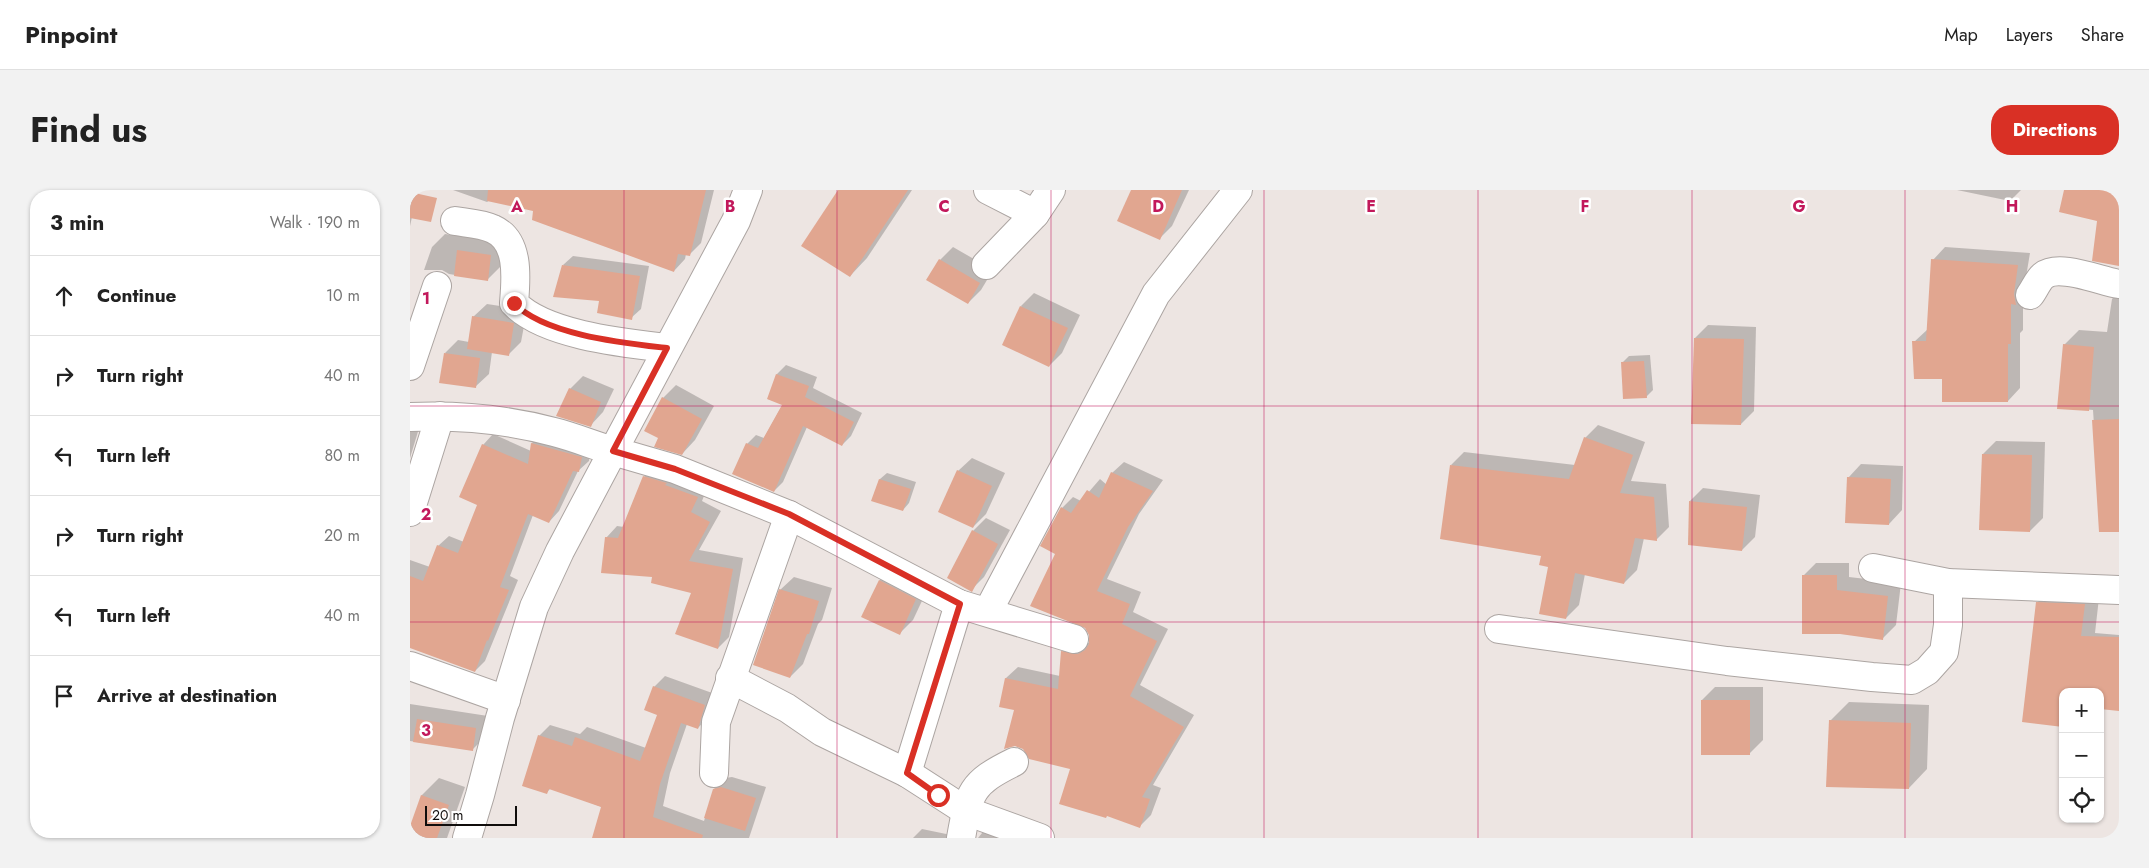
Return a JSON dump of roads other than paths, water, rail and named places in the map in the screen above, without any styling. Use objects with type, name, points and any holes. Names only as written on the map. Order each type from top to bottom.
[{"type":"street","points":[[467,838],[534,607],[560,551],[736,221],[748,190]]},
{"type":"street","points":[[988,190],[1035,214]]},
{"type":"street","points":[[986,265],[1006,242],[1035,214],[1051,190]]},
{"type":"street","points":[[988,611],[1156,294],[1238,190]]},
{"type":"street","points":[[455,221],[493,228],[500,234],[508,245],[515,262],[514,303],[534,319],[602,340],[667,348]]},
{"type":"street","points":[[2030,296],[2043,276],[2055,271],[2074,273],[2119,284]]},
{"type":"street","points":[[410,366],[437,286]]},
{"type":"street","points":[[410,417],[440,416],[513,424],[553,432],[675,469],[789,514],[960,604],[988,611],[1009,620],[1074,640]]},
{"type":"street","points":[[410,512],[440,416]]},
{"type":"street","points":[[714,773],[716,722],[789,514]]},
{"type":"street","points":[[1873,568],[1948,583],[2119,590]]},
{"type":"street","points":[[1499,629],[1727,661],[1912,680],[1927,671],[1944,652],[1948,625],[1948,583]]},
{"type":"street","points":[[907,773],[960,604]]},
{"type":"street","points":[[410,666],[506,700]]},
{"type":"street","points":[[730,678],[787,708],[822,732],[907,773],[966,811],[1040,838]]},
{"type":"street","points":[[961,838],[972,791],[991,774],[1014,762]]}]
